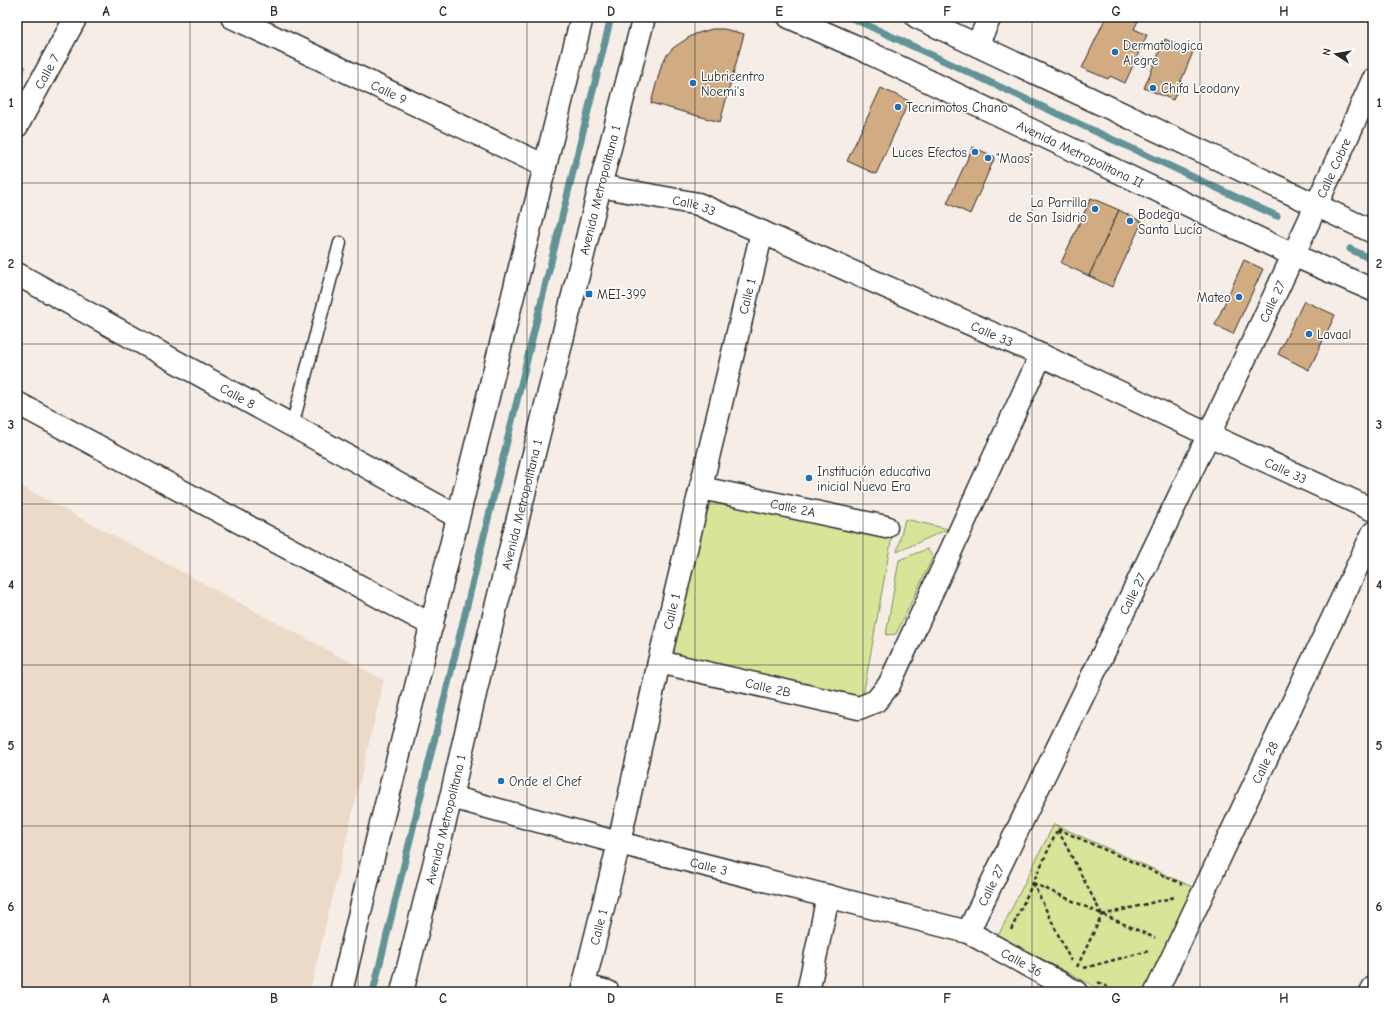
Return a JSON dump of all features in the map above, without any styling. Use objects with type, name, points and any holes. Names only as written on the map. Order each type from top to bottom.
[{"type":"street","name":"Calle 7","points":[[17,126],[76,17]]},
{"type":"street","name":"Calle 9","points":[[232,17],[545,166]]},
{"type":"street","points":[[342,992],[379,832],[432,626],[582,17]]},
{"type":"street","name":"Avenida Metropolitana 1","points":[[402,992],[600,186],[644,17]]},
{"type":"street","name":"Avenida Metropolitana II","points":[[789,17],[859,48],[1293,254],[1373,290]]},
{"type":"street","points":[[917,17],[1373,232]]},
{"type":"street","points":[[977,45],[990,17]]},
{"type":"street","name":"Calle Cobre","points":[[1293,254],[1317,205],[1373,80]]},
{"type":"street","name":"Calle 33","points":[[600,186],[698,204],[1041,355],[1209,435],[1373,510]]},
{"type":"street","name":"Calle 1","points":[[583,989],[659,662],[762,232]]},
{"type":"street","name":"Calle 27","points":[[968,932],[1209,435],[1293,254]]},
{"type":"street","name":"Calle 8","points":[[17,274],[458,517]]},
{"type":"street","name":"Calle 2B","points":[[659,662],[859,708],[876,701],[889,685],[1041,355]]},
{"type":"street","points":[[17,403],[432,626]]},
{"type":"street","name":"Calle 2A","points":[[701,488],[886,527]]},
{"type":"street","name":"Calle 28","points":[[1156,992],[1373,533]]},
{"type":"street","name":"Calle 3","points":[[451,797],[618,843],[968,932]]},
{"type":"street","points":[[808,992],[828,896]]},
{"type":"street","name":"Calle 36","points":[[968,932],[1076,992]]},
{"type":"street","points":[[1371,992],[1373,988]]},
{"type":"street","points":[[583,989],[608,992]]},
{"type":"lane","points":[[292,426],[340,243]]},
{"type":"path","points":[[1008,936],[1058,829]]},
{"type":"path","points":[[1058,829],[1182,884]]},
{"type":"path","points":[[1058,829],[1102,915]]},
{"type":"path","points":[[1033,883],[1156,939]]},
{"type":"path","points":[[1033,883],[1075,970]]},
{"type":"path","points":[[1075,970],[1102,915],[1182,895]]},
{"type":"path","points":[[1075,970],[1156,949]]},
{"type":"path","points":[[1096,981],[1117,992]]},
{"type":"shaded area","points":[[17,484],[384,680],[310,992],[27,992],[17,986]]},
{"type":"green space","points":[[17,63],[26,67],[17,84]]},
{"type":"green space","points":[[708,495],[892,536],[862,701],[672,659]]},
{"type":"green space","points":[[905,519],[948,529],[897,552]]},
{"type":"green space","points":[[927,549],[933,557],[896,634],[886,635],[899,560]]},
{"type":"green space","points":[[1054,824],[1199,890],[1149,992],[1105,992],[998,936]]},
{"type":"building","name":"Dermatologica Alegre","points":[[1106,17],[1140,17],[1134,29],[1147,35],[1125,83],[1110,76],[1108,79],[1082,68]]},
{"type":"building","name":"Lubricentro Noemi's","points":[[712,29],[724,29],[744,34],[720,122],[651,103],[662,63],[667,55],[673,48],[688,38],[695,34]]},
{"type":"building","points":[[1165,39],[1193,52],[1173,100],[1144,88]]},
{"type":"building","points":[[881,88],[909,101],[876,174],[847,161]]},
{"type":"building","points":[[973,147],[995,157],[970,214],[947,203]]},
{"type":"building","points":[[1091,198],[1119,210],[1089,276],[1061,263]]},
{"type":"building","points":[[1119,210],[1142,222],[1112,287],[1089,276]]},
{"type":"building","name":"Mateo","points":[[1244,260],[1263,269],[1233,334],[1215,325]]},
{"type":"building","points":[[1304,301],[1335,315],[1309,370],[1278,354]]},
{"type":"waterway","points":[[373,992],[611,17]]},
{"type":"waterway","points":[[850,17],[1277,216]]},
{"type":"waterway","points":[[1350,249],[1373,260]]},
{"type":"place","name":"Dermatologica Alegre","points":[[1115,52]]},
{"type":"place","name":"Lubricentro Noemi's","points":[[693,83]]},
{"type":"place","name":"Chifa Leodany","points":[[1153,88]]},
{"type":"place","name":"Tecnimotos Chano","points":[[898,107]]},
{"type":"place","name":"Luces Efectos","points":[[975,152]]},
{"type":"place","name":"\"Maos\"","points":[[988,158]]},
{"type":"place","name":"La Parrilla de San Isidrio","points":[[1095,209]]},
{"type":"place","name":"Bodega Santa Lucía","points":[[1130,221]]},
{"type":"place","name":"MEI-399","points":[[589,294]]},
{"type":"place","name":"Mateo","points":[[1239,297]]},
{"type":"place","name":"Lavaal","points":[[1309,334]]},
{"type":"place","name":"Institución educativa inicial Nueva Era","points":[[809,478]]},
{"type":"place","name":"Onde el Chef","points":[[501,781]]}]
